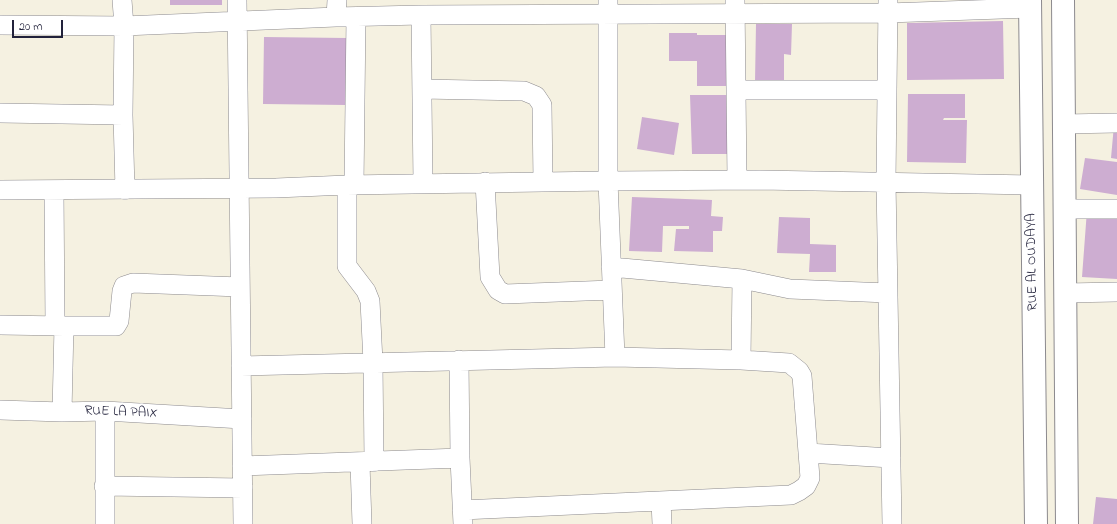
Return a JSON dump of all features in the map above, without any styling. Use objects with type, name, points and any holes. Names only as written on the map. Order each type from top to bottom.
[{"type":"main road","points":[[1063,0],[1067,524]]},
{"type":"main road","name":"RUE AL OUDAYA","points":[[1030,4],[1036,524]]},
{"type":"street","points":[[122,0],[124,26],[123,115],[125,190]]},
{"type":"street","points":[[237,0],[243,524]]},
{"type":"street","points":[[0,25],[124,26],[237,21],[336,8],[356,17],[608,7],[888,7],[1030,4]]},
{"type":"street","points":[[608,7],[608,181],[614,357]]},
{"type":"street","points":[[735,7],[737,180]]},
{"type":"street","points":[[888,7],[886,182],[892,524]]},
{"type":"street","points":[[421,15],[423,183]]},
{"type":"street","points":[[356,17],[347,266],[366,291],[370,301],[374,362],[362,524]]},
{"type":"street","points":[[422,89],[524,91],[536,96],[542,105],[543,182]]},
{"type":"street","points":[[736,90],[887,90]]},
{"type":"street","points":[[0,113],[123,115]]},
{"type":"street","points":[[1064,124],[1117,123]]},
{"type":"street","points":[[0,190],[125,190],[423,183],[737,180],[1032,185]]},
{"type":"street","points":[[485,182],[490,277],[498,290],[505,294],[612,290]]},
{"type":"street","points":[[54,190],[62,412]]},
{"type":"street","points":[[1065,209],[1117,209]]},
{"type":"street","points":[[611,267],[742,279],[790,290],[888,293]]},
{"type":"street","points":[[741,360],[742,279]]},
{"type":"street","points":[[0,324],[116,326],[119,321],[122,291],[124,286],[133,283],[240,287]]},
{"type":"street","points":[[1066,292],[1117,292]]},
{"type":"street","points":[[242,366],[374,362],[459,360],[614,357],[741,360],[789,363],[799,371],[802,376],[810,478],[806,486],[791,495],[661,500],[462,517],[459,360]]},
{"type":"street","name":"RUE LA PAIX","points":[[0,410],[62,412],[104,411],[242,419]]},
{"type":"street","points":[[104,411],[104,524]]},
{"type":"street","points":[[808,452],[891,458]]},
{"type":"street","points":[[242,466],[460,458]]},
{"type":"street","points":[[104,486],[243,488]]},
{"type":"street","points":[[661,500],[662,524]]},
{"type":"building","points":[[170,0],[222,0],[222,5],[170,5]]},
{"type":"building","points":[[1003,21],[1004,79],[907,80],[907,23]]},
{"type":"building","points":[[756,24],[792,24],[791,55],[784,54],[784,82],[755,82]]},
{"type":"building","points":[[669,33],[726,35],[726,86],[697,86],[697,61],[669,61]]},
{"type":"building","points":[[264,37],[347,38],[346,105],[263,104]]},
{"type":"building","points":[[908,94],[965,94],[965,118],[944,118],[943,120],[967,120],[966,163],[907,162]]},
{"type":"building","points":[[690,95],[728,95],[727,154],[692,154]]},
{"type":"building","points":[[642,117],[679,123],[674,155],[637,149]]},
{"type":"building","points":[[1114,125],[1117,126],[1117,159],[1111,158]]},
{"type":"building","points":[[1085,158],[1117,162],[1117,195],[1080,189]]},
{"type":"building","points":[[632,197],[712,200],[711,216],[723,217],[722,231],[713,231],[713,252],[674,251],[676,229],[689,229],[689,226],[663,226],[662,252],[629,251]]},
{"type":"building","points":[[1087,210],[1117,213],[1117,279],[1082,277]]},
{"type":"building","points":[[779,217],[810,218],[810,244],[836,245],[836,272],[809,272],[810,254],[777,253]]},
{"type":"building","points":[[1096,497],[1117,499],[1117,524],[1093,524]]}]
